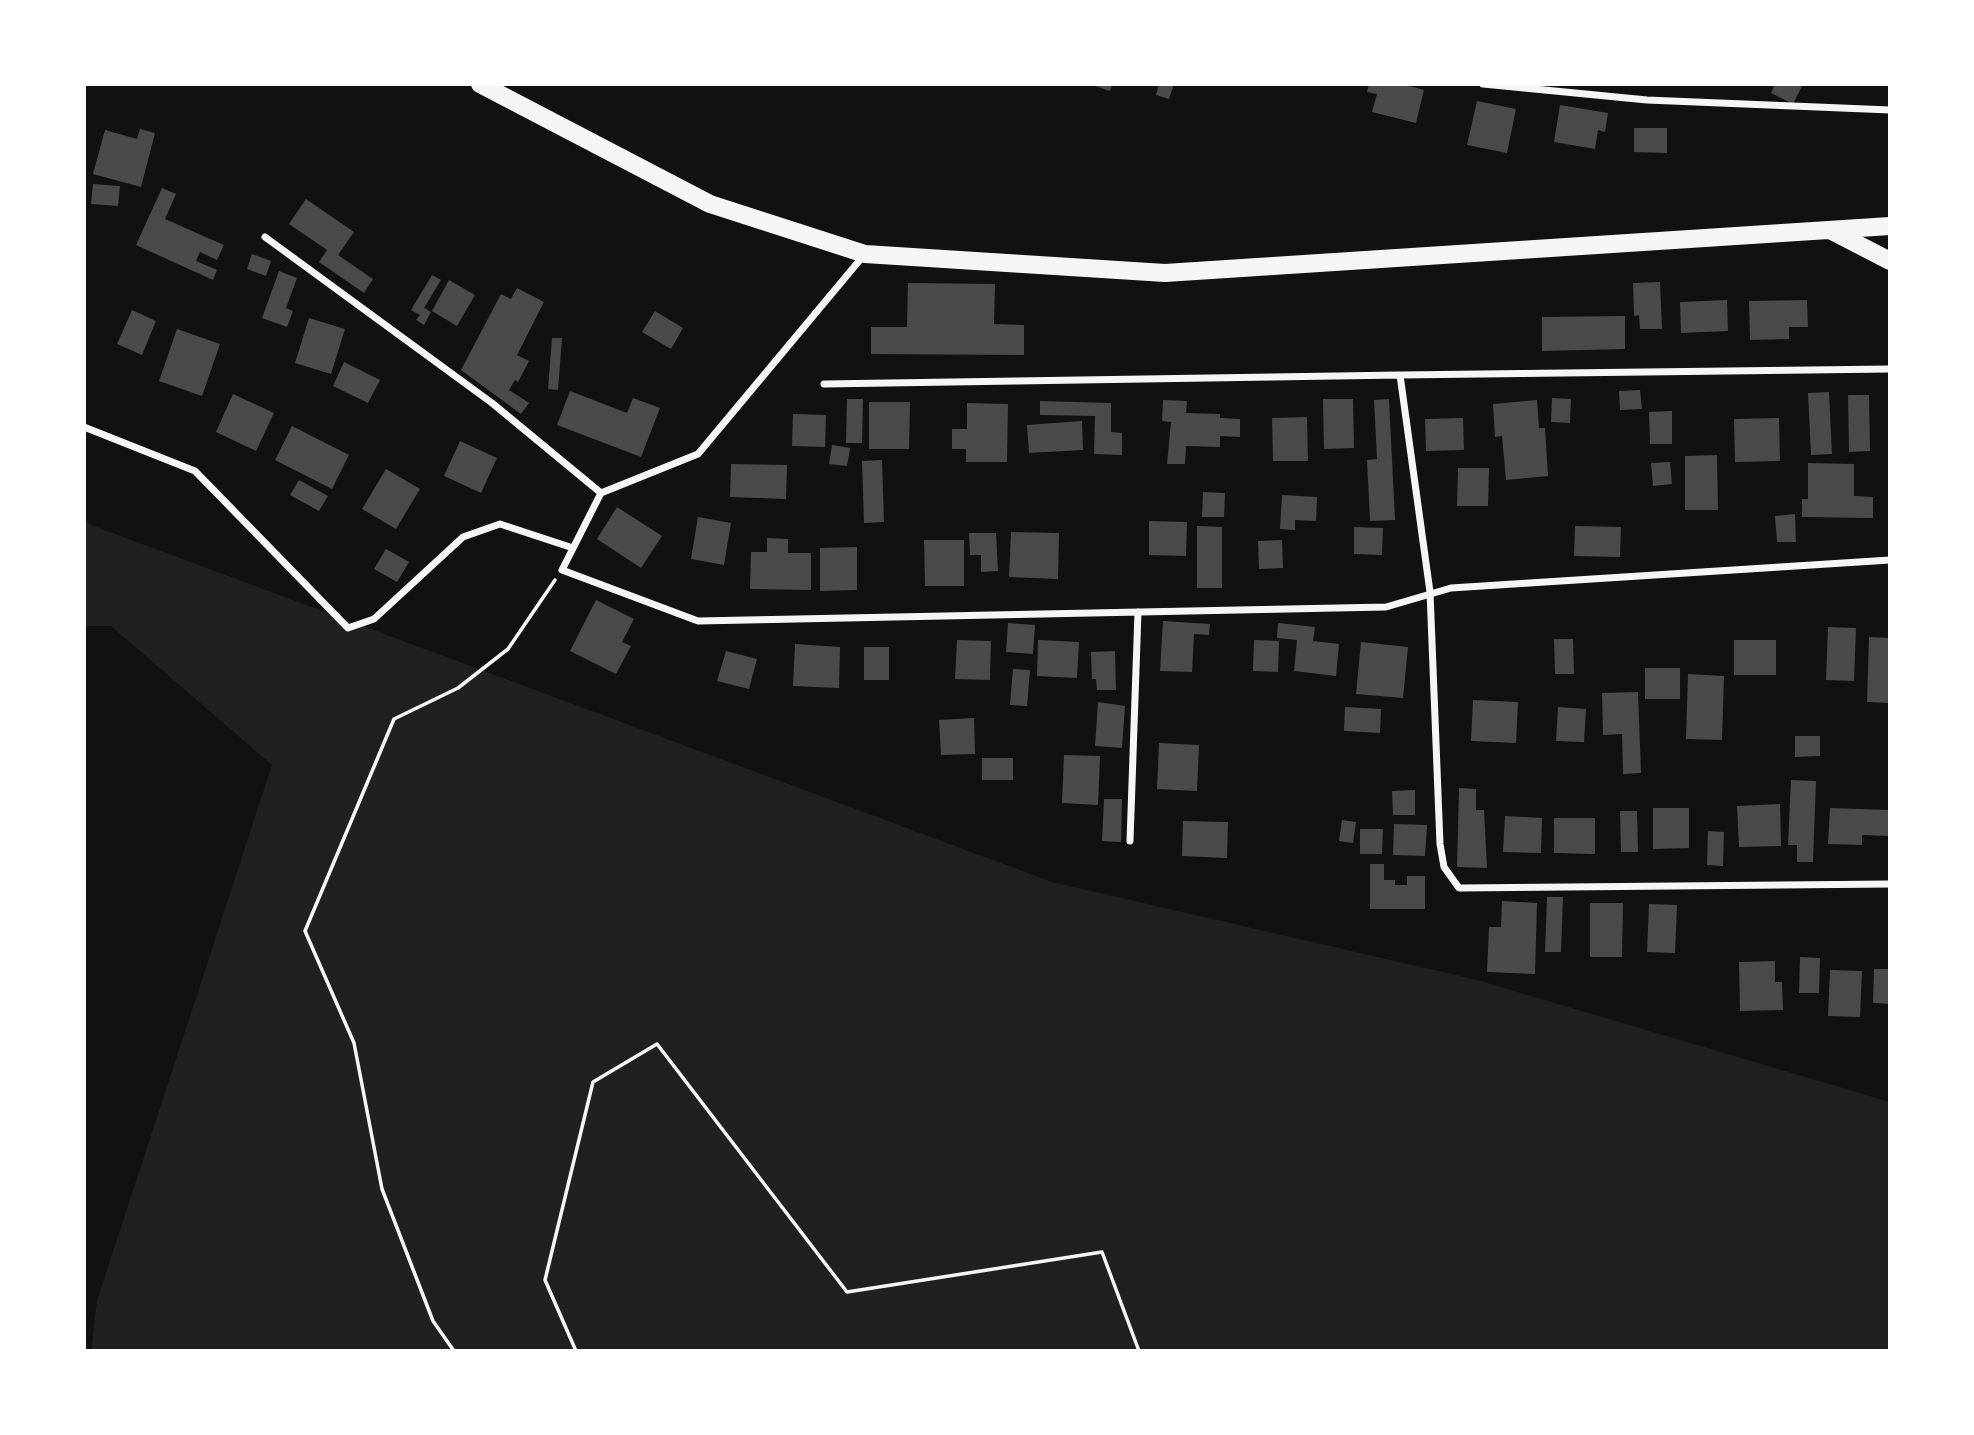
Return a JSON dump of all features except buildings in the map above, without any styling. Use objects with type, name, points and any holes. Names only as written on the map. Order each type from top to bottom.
[{"type":"main road","points":[[480,84],[710,204],[865,254],[1165,273],[1890,226]]},
{"type":"main road","points":[[1830,230],[1890,261]]},
{"type":"street","points":[[1483,84],[1647,100],[1890,110]]},
{"type":"street","points":[[265,237],[492,403],[601,493]]},
{"type":"street","points":[[865,254],[698,454],[601,493],[562,569],[698,621],[1386,607],[1451,588],[1890,560]]},
{"type":"street","points":[[824,384],[1890,369]]},
{"type":"street","points":[[1400,375],[1430,592],[1440,844],[1444,867],[1459,888],[1890,884]]},
{"type":"street","points":[[84,428],[195,471],[348,628],[374,619],[463,537],[500,524],[573,548]]},
{"type":"street","points":[[1130,841],[1138,612]]},
{"type":"path","points":[[454,1351],[433,1321],[382,1189],[354,1043],[305,931],[394,719],[458,688],[508,649],[562,569]]},
{"type":"path","points":[[576,1351],[545,1280],[593,1082],[657,1044],[847,1292],[1102,1252],[1139,1351]]},
{"type":"shaded area","points":[[84,518],[91,525],[1052,882],[1477,980],[1890,1102],[1890,1351],[91,1351],[97,1301],[272,765],[111,626],[84,626]]}]
